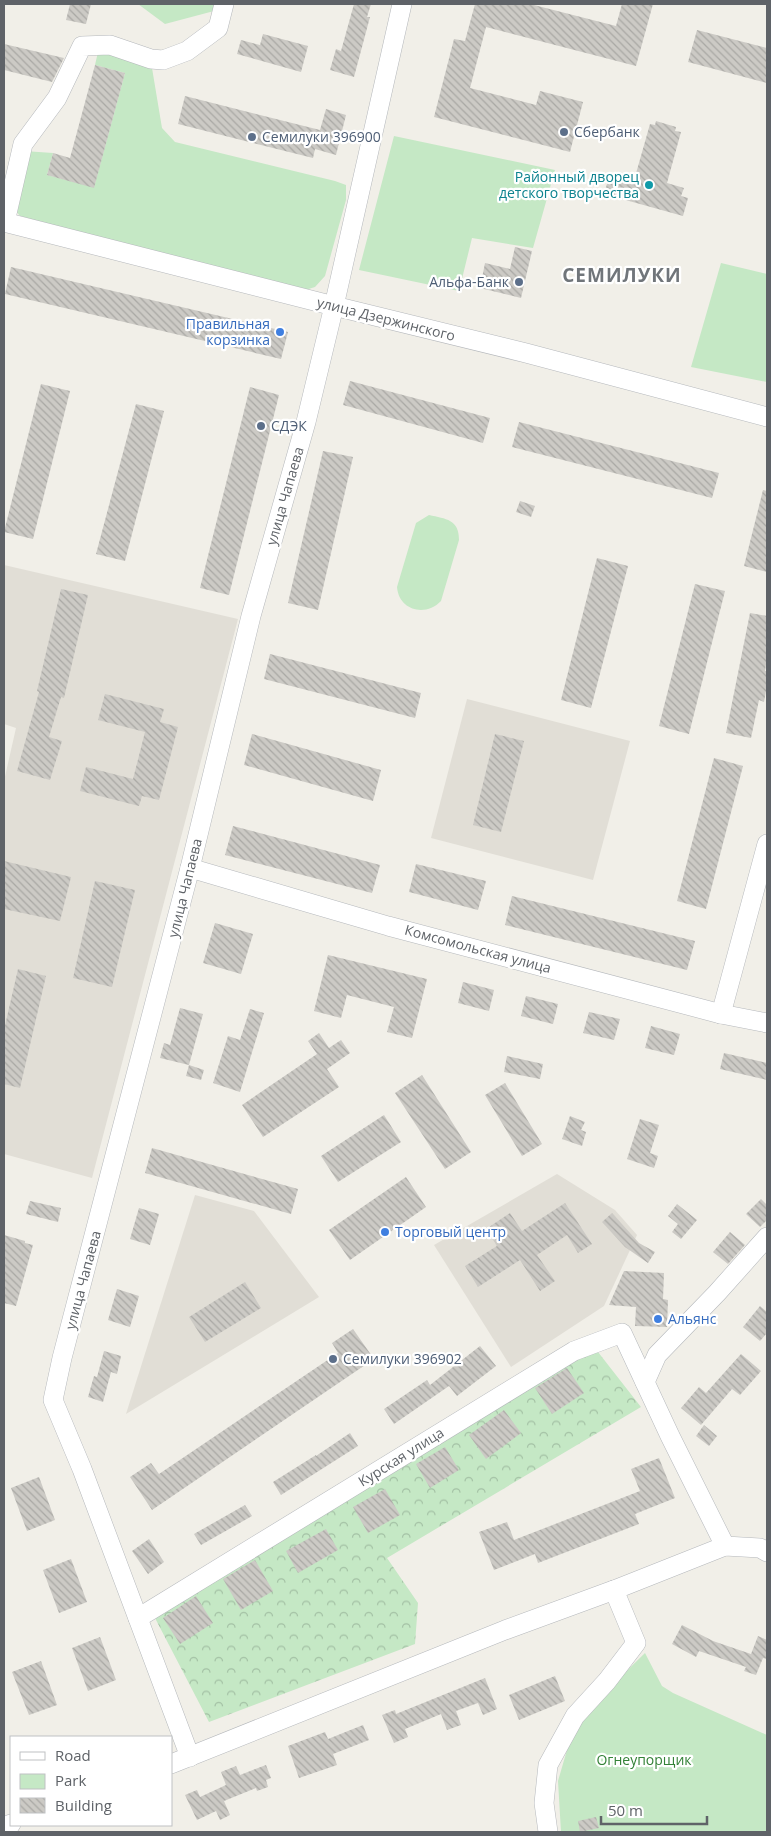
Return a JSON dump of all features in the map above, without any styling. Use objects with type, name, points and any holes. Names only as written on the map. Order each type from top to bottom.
[{"type":"street","points":[[4,222],[23,144],[58,98],[82,46],[110,45],[151,59],[164,60],[187,51],[218,28],[224,4]]},
{"type":"street","name":"улица Чапаева","points":[[190,1757],[82,1469],[53,1400],[62,1358],[190,868],[252,616],[306,422],[402,4]]},
{"type":"street","name":"улица Дзержинского","points":[[4,222],[533,355],[767,417]]},
{"type":"street","points":[[721,1014],[767,844]]},
{"type":"street","name":"Комсомольская улица","points":[[190,868],[388,926],[721,1014],[767,1023]]},
{"type":"street","points":[[725,1546],[645,1382],[657,1355],[767,1237]]},
{"type":"street","name":"Курская улица","points":[[138,1618],[574,1351],[622,1332],[645,1382]]},
{"type":"street","points":[[172,1764],[505,1630],[614,1590],[725,1546],[760,1548],[767,1552]]},
{"type":"street","points":[[548,1832],[544,1803],[548,1765],[575,1716],[607,1681],[636,1643],[614,1590]]},
{"type":"shaded area","points":[[4,565],[238,619],[92,1178],[4,1154],[4,781],[16,728],[4,724]]},
{"type":"shaded area","points":[[467,699],[630,741],[593,880],[431,838]]},
{"type":"shaded area","points":[[557,1174],[615,1210],[637,1235],[604,1306],[511,1367],[434,1245]]},
{"type":"shaded area","points":[[195,1195],[254,1211],[319,1297],[126,1414]]},
{"type":"green space","points":[[138,4],[216,4],[214,11],[165,24]]},
{"type":"green space","points":[[98,52],[151,62],[162,128],[175,142],[346,185],[346,200],[325,276],[315,287],[302,291],[20,216],[12,206],[24,151],[53,153],[47,175],[94,187],[125,73],[95,65]]},
{"type":"green space","points":[[394,136],[555,170],[533,248],[472,238],[459,291],[359,270]]},
{"type":"green space","points":[[721,263],[767,274],[767,382],[691,367]]},
{"type":"green space","points":[[429,515],[446,519],[454,524],[457,528],[459,540],[441,601],[435,606],[421,610],[414,609],[403,602],[397,587],[416,523]]},
{"type":"green space","points":[[598,1352],[641,1407],[387,1558],[418,1603],[415,1644],[209,1722],[155,1618],[581,1357]]},
{"type":"green space","name":"Огнеупорщик","points":[[645,1653],[662,1686],[673,1693],[767,1735],[767,1832],[561,1832],[558,1781],[567,1750],[582,1720],[601,1696]]},
{"type":"building","points":[[70,4],[91,4],[86,24],[66,20]]},
{"type":"building","points":[[354,4],[371,4],[367,17],[370,17],[354,77],[330,70],[336,49],[341,51]]},
{"type":"building","points":[[475,4],[530,4],[616,26],[622,4],[653,4],[636,66],[486,27],[470,88],[536,105],[540,91],[583,102],[570,152],[434,117],[454,39],[465,41]]},
{"type":"building","points":[[697,30],[767,48],[767,83],[688,62]]},
{"type":"building","points":[[263,34],[308,46],[301,72],[237,54],[241,40],[260,45]]},
{"type":"building","points":[[4,44],[64,58],[52,82],[4,70]]},
{"type":"building","points":[[95,65],[125,73],[94,188],[47,175],[53,153],[70,158]]},
{"type":"building","points":[[185,96],[320,130],[326,109],[346,115],[336,155],[315,149],[313,158],[178,124]]},
{"type":"building","points":[[656,121],[676,127],[675,131],[681,132],[667,183],[684,188],[681,196],[688,198],[683,216],[604,194],[609,177],[614,179],[616,172],[635,177],[650,124],[655,125]]},
{"type":"building","points":[[515,247],[532,251],[521,298],[480,288],[485,263],[510,269]]},
{"type":"building","points":[[11,267],[288,332],[281,359],[5,294]]},
{"type":"building","points":[[350,381],[490,418],[483,443],[343,405]]},
{"type":"building","points":[[41,384],[70,391],[33,539],[4,532]]},
{"type":"building","points":[[250,387],[279,395],[229,595],[200,588]]},
{"type":"building","points":[[136,404],[164,411],[125,561],[96,554]]},
{"type":"building","points":[[519,422],[719,473],[712,498],[512,447]]},
{"type":"building","points":[[323,451],[353,457],[318,610],[288,603]]},
{"type":"building","points":[[763,490],[767,491],[767,572],[744,566]]},
{"type":"building","points":[[520,501],[535,506],[531,517],[516,512]]},
{"type":"building","points":[[597,558],[628,566],[591,708],[561,700]]},
{"type":"building","points":[[695,584],[725,591],[689,734],[659,726]]},
{"type":"building","points":[[61,589],[88,595],[64,698],[61,697],[49,737],[62,741],[50,780],[17,771],[39,692],[37,691]]},
{"type":"building","points":[[750,613],[767,616],[767,658],[765,671],[767,671],[767,685],[764,702],[759,700],[751,738],[726,733]]},
{"type":"building","points":[[270,654],[421,693],[415,718],[264,679]]},
{"type":"building","points":[[105,694],[164,709],[160,722],[178,727],[159,800],[142,796],[139,806],[80,791],[86,767],[133,779],[145,732],[98,720]]},
{"type":"building","points":[[252,734],[381,770],[373,801],[244,765]]},
{"type":"building","points":[[495,734],[524,741],[501,832],[473,825]]},
{"type":"building","points":[[714,758],[743,766],[706,909],[677,901]]},
{"type":"building","points":[[233,826],[380,865],[372,893],[225,855]]},
{"type":"building","points":[[4,861],[71,877],[60,921],[4,909]]},
{"type":"building","points":[[416,864],[486,881],[478,910],[409,892]]},
{"type":"building","points":[[95,881],[135,890],[112,987],[73,978]]},
{"type":"building","points":[[512,896],[695,941],[687,970],[505,925]]},
{"type":"building","points":[[215,923],[253,934],[241,974],[203,963]]},
{"type":"building","points":[[328,955],[427,979],[412,1038],[387,1032],[394,1007],[347,995],[341,1018],[314,1011]]},
{"type":"building","points":[[18,969],[46,976],[20,1088],[4,1084],[4,1030]]},
{"type":"building","points":[[463,982],[494,990],[489,1011],[458,1003]]},
{"type":"building","points":[[526,996],[558,1004],[553,1024],[521,1016]]},
{"type":"building","points":[[180,1008],[203,1014],[189,1065],[160,1058],[164,1043],[170,1045]]},
{"type":"building","points":[[250,1009],[264,1013],[240,1092],[213,1083],[228,1036],[240,1040]]},
{"type":"building","points":[[589,1012],[620,1019],[614,1040],[583,1033]]},
{"type":"building","points":[[651,1026],[680,1034],[674,1055],[645,1048]]},
{"type":"building","points":[[319,1033],[329,1048],[341,1040],[350,1053],[327,1069],[339,1087],[263,1137],[242,1105],[317,1054],[308,1041]]},
{"type":"building","points":[[724,1053],[767,1063],[767,1080],[720,1069]]},
{"type":"building","points":[[507,1056],[543,1064],[540,1079],[504,1072]]},
{"type":"building","points":[[189,1065],[204,1070],[201,1080],[186,1076]]},
{"type":"building","points":[[422,1075],[471,1152],[445,1169],[395,1093]]},
{"type":"building","points":[[505,1083],[542,1144],[522,1156],[485,1095]]},
{"type":"building","points":[[384,1115],[401,1142],[338,1182],[321,1156]]},
{"type":"building","points":[[570,1116],[585,1122],[581,1130],[586,1132],[582,1146],[562,1139]]},
{"type":"building","points":[[640,1119],[659,1125],[650,1153],[658,1156],[654,1168],[627,1159]]},
{"type":"building","points":[[152,1148],[298,1189],[291,1214],[145,1173]]},
{"type":"building","points":[[406,1177],[426,1207],[350,1260],[329,1230]]},
{"type":"building","points":[[761,1199],[767,1205],[767,1220],[760,1227],[746,1214]]},
{"type":"building","points":[[30,1201],[61,1208],[58,1222],[26,1214]]},
{"type":"building","points":[[565,1203],[592,1244],[578,1253],[567,1235],[537,1255],[555,1281],[540,1291],[520,1260],[478,1287],[465,1266],[497,1246],[486,1229],[510,1213],[522,1231]]},
{"type":"building","points":[[677,1204],[697,1220],[681,1239],[672,1232],[678,1224],[668,1216]]},
{"type":"building","points":[[139,1208],[159,1214],[150,1245],[130,1239]]},
{"type":"building","points":[[612,1213],[639,1243],[655,1252],[648,1263],[625,1247],[602,1222]]},
{"type":"building","points":[[730,1232],[745,1245],[728,1264],[713,1252]]},
{"type":"building","points":[[4,1235],[33,1245],[16,1306],[4,1303]]},
{"type":"building","points":[[624,1271],[664,1273],[663,1299],[668,1300],[667,1327],[635,1326],[636,1307],[609,1305]]},
{"type":"building","points":[[245,1282],[261,1308],[205,1342],[189,1317]]},
{"type":"building","points":[[117,1289],[139,1296],[130,1327],[108,1320]]},
{"type":"building","points":[[760,1306],[767,1312],[767,1333],[760,1341],[743,1327]]},
{"type":"building","points":[[353,1329],[374,1359],[152,1510],[130,1477],[151,1463],[159,1474],[338,1353],[332,1343]]},
{"type":"building","points":[[480,1346],[496,1366],[457,1396],[449,1386],[394,1424],[384,1409],[427,1380],[430,1385]]},
{"type":"building","points":[[104,1351],[121,1356],[117,1374],[111,1372],[103,1402],[88,1397],[94,1376],[97,1377]]},
{"type":"building","points":[[741,1354],[761,1371],[740,1395],[732,1389],[701,1425],[681,1408],[699,1387],[706,1393]]},
{"type":"building","points":[[567,1368],[584,1393],[552,1414],[535,1388]]},
{"type":"building","points":[[504,1410],[521,1433],[486,1459],[469,1435]]},
{"type":"building","points":[[704,1425],[717,1436],[709,1446],[696,1436]]},
{"type":"building","points":[[350,1433],[358,1446],[281,1495],[273,1482]]},
{"type":"building","points":[[445,1447],[459,1470],[430,1488],[416,1464]]},
{"type":"building","points":[[659,1458],[675,1498],[635,1514],[639,1524],[538,1563],[535,1554],[494,1570],[479,1532],[507,1522],[514,1540],[640,1491],[631,1469]]},
{"type":"building","points":[[39,1477],[55,1520],[27,1531],[11,1488]]},
{"type":"building","points":[[385,1489],[400,1515],[368,1533],[353,1507]]},
{"type":"building","points":[[245,1505],[252,1516],[201,1545],[194,1534]]},
{"type":"building","points":[[326,1529],[338,1550],[298,1573],[286,1551]]},
{"type":"building","points":[[149,1539],[164,1562],[148,1574],[132,1551]]},
{"type":"building","points":[[71,1559],[87,1602],[59,1613],[43,1570]]},
{"type":"building","points":[[255,1560],[273,1591],[241,1610],[223,1579]]},
{"type":"building","points":[[196,1596],[213,1623],[180,1644],[163,1618]]},
{"type":"building","points":[[682,1625],[713,1641],[751,1654],[758,1636],[767,1640],[767,1659],[763,1658],[756,1675],[744,1671],[746,1667],[699,1651],[696,1657],[672,1644]]},
{"type":"building","points":[[100,1637],[116,1680],[88,1691],[72,1648]]},
{"type":"building","points":[[41,1661],[57,1705],[29,1715],[12,1672]]},
{"type":"building","points":[[555,1676],[565,1701],[519,1720],[509,1695]]},
{"type":"building","points":[[485,1678],[497,1709],[483,1715],[478,1703],[456,1711],[461,1725],[447,1730],[441,1714],[405,1729],[408,1737],[394,1743],[382,1715],[395,1710],[396,1714]]},
{"type":"building","points":[[363,1725],[369,1740],[333,1754],[337,1765],[299,1778],[288,1746],[325,1732],[328,1739]]},
{"type":"building","points":[[266,1765],[271,1778],[266,1780],[268,1787],[257,1791],[256,1788],[224,1801],[230,1815],[220,1820],[216,1811],[197,1820],[185,1795],[197,1790],[200,1797],[226,1785],[221,1772],[236,1766],[240,1775]]},
{"type":"building","points":[[596,1817],[599,1828],[580,1832],[578,1821]]},
{"type":"place","name":"Сбербанк","points":[[564,132]]},
{"type":"place","name":"Семилуки 396900","points":[[252,137]]},
{"type":"place","name":"Районный дворец детского творчества","points":[[649,185]]},
{"type":"place","name":"Альфа-Банк","points":[[519,282]]},
{"type":"place","name":"Правильная корзинка","points":[[280,332]]},
{"type":"place","name":"СДЭК","points":[[261,426]]},
{"type":"place","name":"Торговый центр","points":[[385,1232]]},
{"type":"place","name":"Альянс","points":[[658,1319]]},
{"type":"place","name":"Семилуки 396902","points":[[333,1359]]},
{"type":"district","name":"СЕМИЛУКИ","points":[[622,275]]}]
